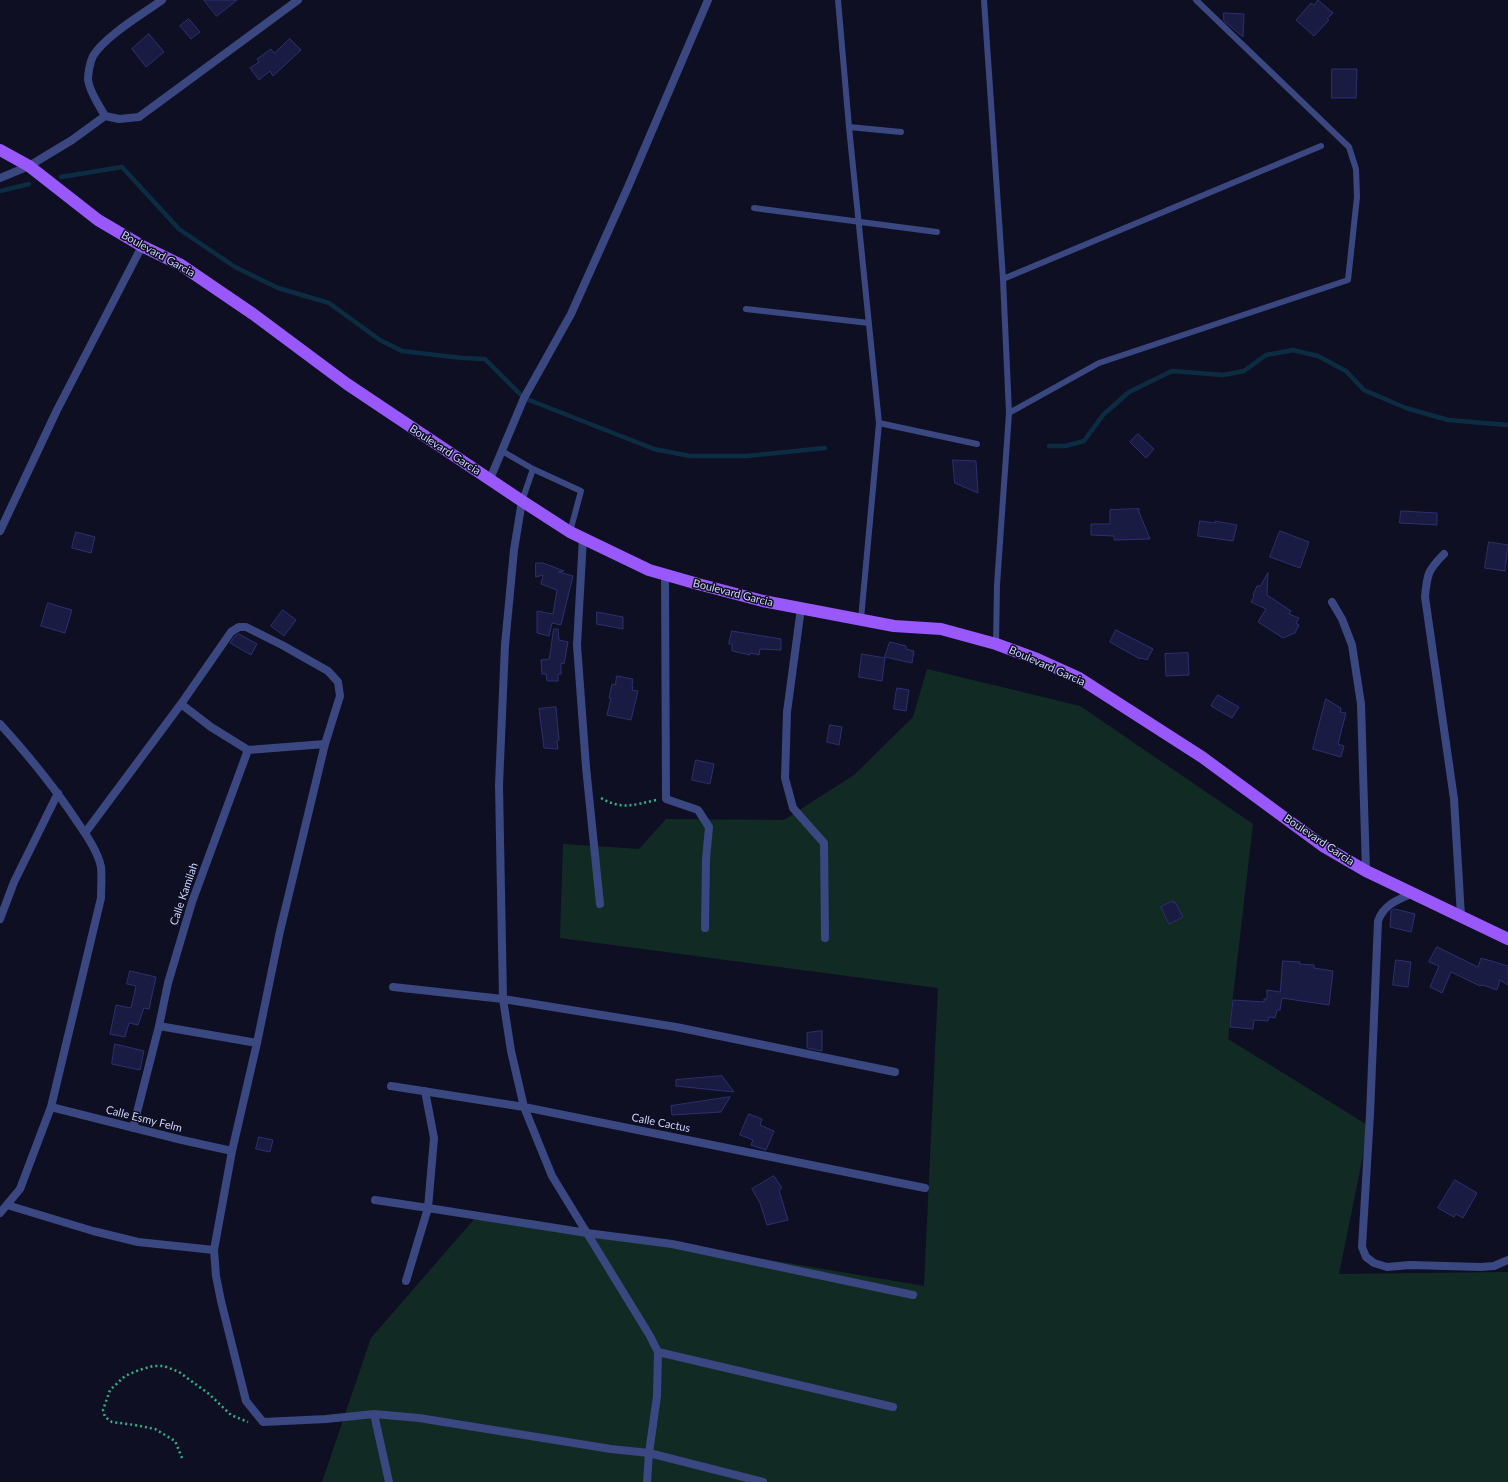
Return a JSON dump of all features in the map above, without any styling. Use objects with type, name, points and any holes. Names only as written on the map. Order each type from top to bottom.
[{"type":"main road","name":"Boulevard Garcia","points":[[0,150],[29,166],[98,220],[142,246],[181,265],[252,314],[347,384],[570,532],[649,570],[763,602],[894,626],[941,629],[996,644],[1037,659],[1079,678],[1202,757],[1323,846],[1366,871],[1508,939]]},
{"type":"street","points":[[162,0],[111,36],[93,56],[89,67],[88,80],[92,93],[105,116],[119,120],[139,117],[298,0]]},
{"type":"street","points":[[490,479],[524,398],[571,314],[628,187],[708,0]]},
{"type":"street","points":[[0,178],[29,166],[72,140],[105,116]]},
{"type":"street","points":[[0,531],[57,410],[142,246]]},
{"type":"street","points":[[522,501],[514,550],[505,645],[499,785],[503,999],[511,1051],[524,1106],[552,1176],[650,1336],[658,1352],[657,1396],[649,1453],[648,1482]]},
{"type":"street","points":[[583,538],[576,645],[600,904]]},
{"type":"street","points":[[1444,554],[1431,566],[1426,581],[1425,597],[1454,799],[1461,916]]},
{"type":"street","points":[[665,574],[666,799],[698,810],[709,828],[706,859],[705,928]]},
{"type":"street","points":[[1332,602],[1342,619],[1352,645],[1361,704],[1366,871]]},
{"type":"street","points":[[801,608],[787,712],[785,778],[793,808],[824,843],[825,938]]},
{"type":"street","points":[[85,833],[181,704],[231,632],[239,627],[246,627],[282,645],[328,671],[338,682],[340,696],[325,744],[280,931],[257,1043],[232,1150],[214,1250],[216,1276],[221,1302],[246,1401],[262,1422],[326,1419],[374,1414],[419,1418],[611,1449],[649,1453],[763,1482]]},
{"type":"street","points":[[181,704],[211,727],[248,750],[325,744]]},
{"type":"street","points":[[0,724],[58,793],[94,848],[101,867],[101,898],[51,1107],[20,1189],[0,1213]]},
{"type":"street","name":"Calle Kamilah","points":[[133,1128],[159,1026],[168,983],[192,902],[248,750]]},
{"type":"street","points":[[0,919],[14,882],[58,793]]},
{"type":"street","points":[[1413,893],[1387,905],[1381,913],[1378,921],[1362,1247],[1366,1257],[1374,1263],[1387,1267],[1410,1265],[1481,1267],[1494,1266],[1508,1260]]},
{"type":"street","points":[[393,987],[503,999],[676,1027],[895,1072]]},
{"type":"street","points":[[159,1026],[257,1043]]},
{"type":"street","name":"Calle Cactus","points":[[391,1086],[524,1106],[925,1188]]},
{"type":"street","points":[[406,1281],[428,1208],[434,1138],[425,1091]]},
{"type":"street","name":"Calle Esmy Felm","points":[[51,1107],[182,1140],[232,1150]]},
{"type":"street","points":[[375,1200],[587,1233],[672,1244],[913,1296]]},
{"type":"street","points":[[7,1205],[93,1231],[138,1242],[214,1250]]},
{"type":"street","points":[[658,1352],[893,1406]]},
{"type":"street","points":[[374,1414],[389,1482]]},
{"type":"lane","points":[[838,0],[858,222],[879,423],[861,619]]},
{"type":"lane","points":[[984,0],[1003,279],[1009,413],[997,585],[996,644]]},
{"type":"lane","points":[[1009,413],[1099,363],[1348,280],[1357,197],[1356,169],[1349,147],[1196,0]]},
{"type":"lane","points":[[849,127],[900,132]]},
{"type":"lane","points":[[1003,279],[1321,146]]},
{"type":"lane","points":[[754,208],[937,232]]},
{"type":"lane","points":[[746,309],[869,323]]},
{"type":"lane","points":[[879,423],[977,444]]},
{"type":"lane","points":[[502,451],[533,469],[582,491],[570,532]]},
{"type":"lane","points":[[522,501],[533,469]]},
{"type":"path","points":[[589,791],[603,800],[618,806],[629,806],[666,799]]},
{"type":"path","points":[[182,1458],[175,1441],[155,1429],[112,1422],[105,1416],[103,1410],[110,1390],[125,1376],[152,1366],[164,1366],[179,1372],[209,1394],[231,1414],[247,1422],[262,1422]]},
{"type":"green space","points":[[927,669],[1080,706],[1253,824],[1228,1039],[1369,1126],[1339,1274],[1508,1272],[1508,1482],[322,1482],[371,1338],[476,1217],[533,1220],[924,1286],[938,988],[560,938],[563,844],[639,849],[666,819],[784,820],[854,775],[913,717]]},
{"type":"building","points":[[204,0],[237,0],[217,16]]},
{"type":"building","points":[[1318,0],[1333,13],[1327,19],[1329,20],[1314,36],[1296,20],[1311,3],[1314,5]]},
{"type":"building","points":[[1224,13],[1244,14],[1243,37],[1224,21]]},
{"type":"building","points":[[189,19],[200,32],[191,39],[180,26]]},
{"type":"building","points":[[149,34],[164,52],[146,67],[132,49]]},
{"type":"building","points":[[290,39],[301,50],[273,76],[270,71],[259,80],[250,68],[259,62],[257,59],[271,49],[274,53]]},
{"type":"building","points":[[1332,69],[1357,69],[1356,98],[1332,98]]},
{"type":"building","points":[[1138,434],[1154,449],[1146,458],[1130,442]]},
{"type":"building","points":[[953,460],[976,461],[978,493],[955,483]]},
{"type":"building","points":[[1139,509],[1150,539],[1114,540],[1114,536],[1091,535],[1091,524],[1110,524],[1110,510]]},
{"type":"building","points":[[1401,511],[1437,513],[1437,525],[1400,523]]},
{"type":"building","points":[[1200,521],[1215,523],[1215,521],[1237,525],[1233,541],[1198,536]]},
{"type":"building","points":[[1280,531],[1309,542],[1300,568],[1270,557]]},
{"type":"building","points":[[76,532],[95,537],[91,553],[72,548]]},
{"type":"building","points":[[1489,542],[1508,545],[1505,571],[1485,568]]},
{"type":"building","points":[[536,563],[543,563],[564,571],[558,572],[573,576],[561,625],[552,623],[549,636],[537,633],[537,611],[553,614],[557,590],[541,584],[543,575],[536,577]]},
{"type":"building","points":[[1268,573],[1267,595],[1291,611],[1289,614],[1299,618],[1296,623],[1299,625],[1295,633],[1283,638],[1258,622],[1266,609],[1251,602],[1257,586],[1260,586]]},
{"type":"building","points":[[48,603],[72,610],[65,633],[41,626]]},
{"type":"building","points":[[283,610],[296,620],[284,636],[271,626]]},
{"type":"building","points":[[597,612],[623,617],[623,629],[597,624]]},
{"type":"building","points":[[554,629],[558,629],[559,640],[568,642],[564,664],[561,663],[561,674],[558,674],[558,681],[547,681],[546,674],[542,674],[541,660],[549,659]]},
{"type":"building","points":[[1116,630],[1153,649],[1147,660],[1140,659],[1110,642]]},
{"type":"building","points":[[732,631],[781,639],[781,650],[760,649],[759,655],[750,653],[750,655],[732,651],[732,644],[729,644]]},
{"type":"building","points":[[239,634],[257,644],[251,655],[230,643],[235,636]]},
{"type":"building","points":[[890,642],[906,646],[906,649],[914,651],[912,663],[885,657]]},
{"type":"building","points":[[1188,653],[1189,675],[1166,676],[1165,654]]},
{"type":"building","points":[[862,654],[885,658],[882,681],[859,677]]},
{"type":"building","points":[[617,676],[633,679],[632,690],[638,691],[631,720],[607,715],[611,698],[609,698],[612,684],[615,685]]},
{"type":"building","points":[[897,688],[909,690],[906,711],[894,709]]},
{"type":"building","points":[[1218,695],[1239,707],[1232,718],[1211,706]]},
{"type":"building","points":[[1326,699],[1341,708],[1340,712],[1346,713],[1338,744],[1344,746],[1341,757],[1313,749]]},
{"type":"building","points":[[556,707],[559,740],[557,741],[558,749],[544,748],[539,709]]},
{"type":"building","points":[[830,725],[842,727],[839,745],[827,742]]},
{"type":"building","points":[[696,760],[714,764],[710,784],[692,780]]},
{"type":"building","points":[[1173,901],[1183,917],[1169,924],[1161,907]]},
{"type":"building","points":[[1395,909],[1415,914],[1411,932],[1390,927],[1391,911]]},
{"type":"building","points":[[1437,947],[1478,967],[1481,958],[1508,966],[1508,985],[1500,980],[1497,990],[1483,985],[1480,986],[1451,972],[1442,993],[1430,987],[1439,966],[1429,962]]},
{"type":"building","points":[[1396,960],[1411,962],[1408,987],[1393,985]]},
{"type":"building","points":[[1283,961],[1300,962],[1299,964],[1314,965],[1314,968],[1333,971],[1329,1005],[1282,998],[1280,1010],[1277,1010],[1275,1018],[1269,1017],[1268,1021],[1254,1020],[1253,1029],[1230,1027],[1233,1000],[1264,1002],[1264,999],[1267,999],[1267,990],[1280,992]]},
{"type":"building","points":[[130,971],[156,977],[149,1009],[144,1008],[138,1025],[129,1023],[125,1037],[110,1034],[116,1005],[131,1008],[136,986],[127,984]]},
{"type":"building","points":[[822,1031],[822,1051],[807,1048],[807,1033]]},
{"type":"building","points":[[115,1044],[144,1051],[140,1070],[112,1064]]},
{"type":"building","points":[[722,1076],[734,1092],[676,1086],[676,1080]]},
{"type":"building","points":[[730,1097],[721,1112],[672,1115],[671,1106]]},
{"type":"building","points":[[749,1114],[762,1119],[760,1125],[774,1131],[766,1150],[751,1145],[753,1140],[740,1135]]},
{"type":"building","points":[[259,1137],[273,1140],[270,1152],[256,1149]]},
{"type":"building","points":[[774,1176],[782,1188],[779,1190],[788,1220],[767,1225],[760,1203],[752,1189]]},
{"type":"building","points":[[1455,1180],[1477,1193],[1463,1218],[1456,1214],[1454,1217],[1438,1208]]},
{"type":"waterway","points":[[61,177],[122,167],[179,229],[235,267],[278,288],[329,303],[380,340],[402,351],[462,358],[485,359],[524,398],[654,449],[690,456],[747,456],[825,448]]},
{"type":"waterway","points":[[0,191],[29,184]]},
{"type":"waterway","points":[[1049,446],[1065,446],[1084,441],[1103,415],[1129,392],[1172,371],[1223,375],[1244,371],[1266,355],[1293,350],[1318,356],[1346,371],[1364,390],[1406,408],[1448,420],[1508,425]]}]
